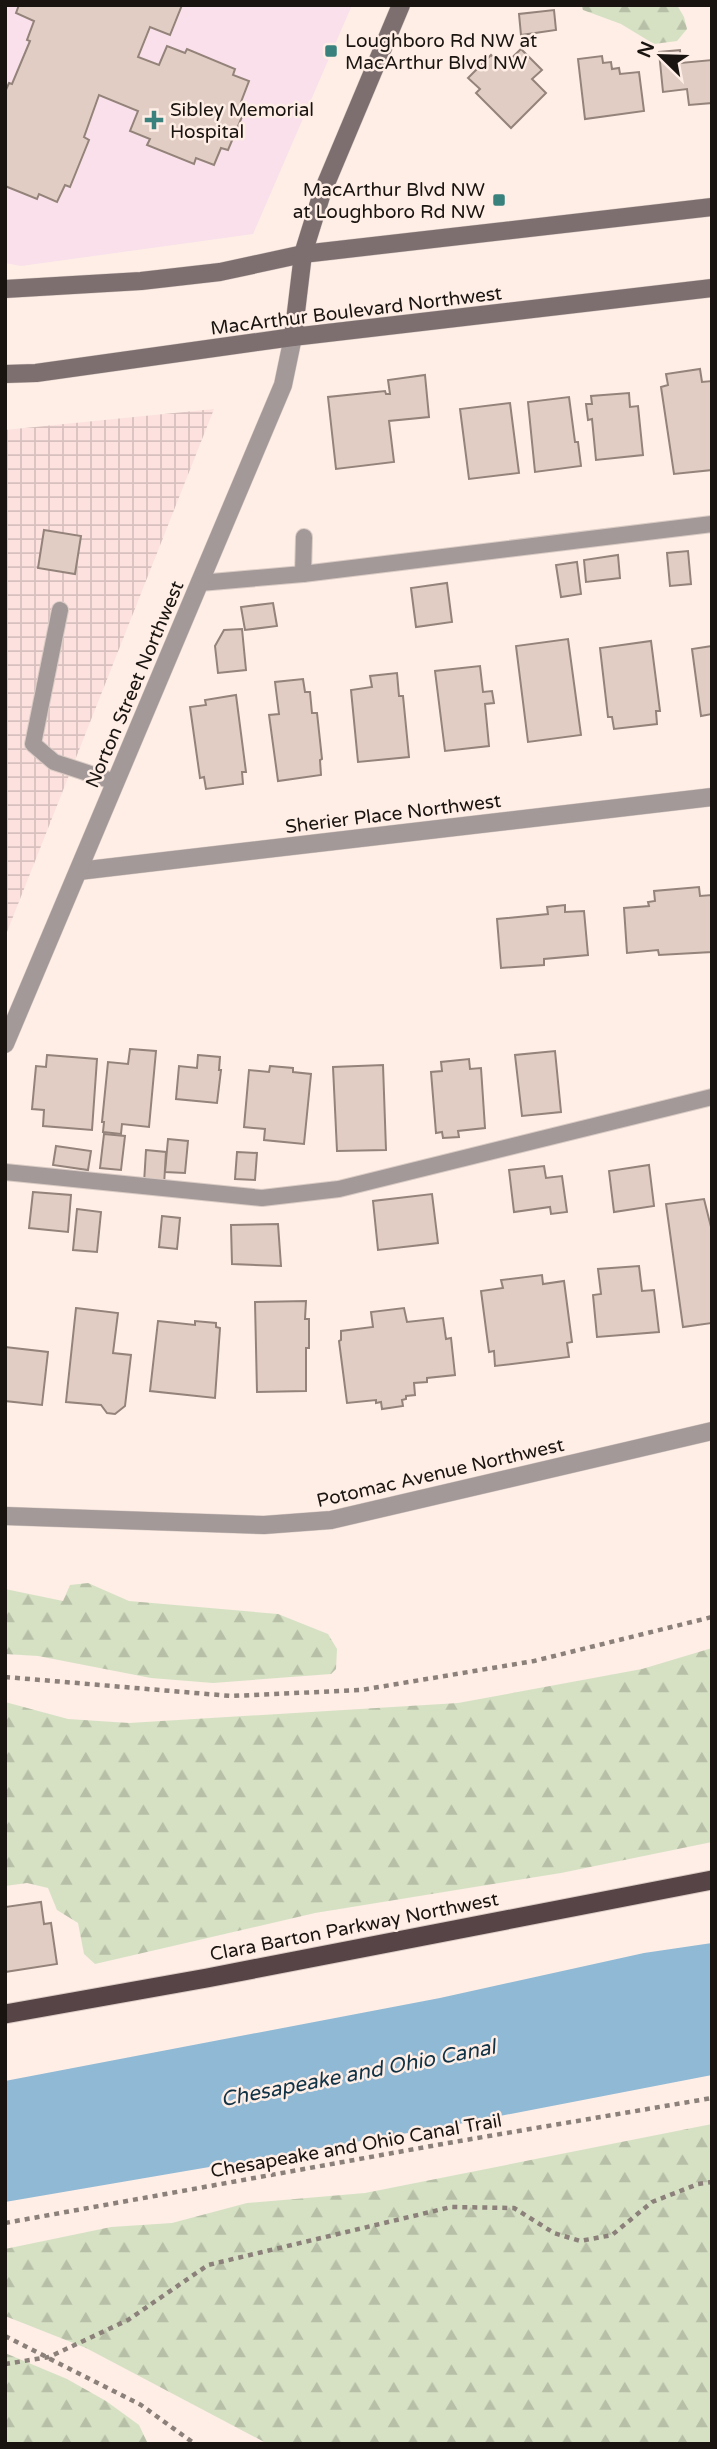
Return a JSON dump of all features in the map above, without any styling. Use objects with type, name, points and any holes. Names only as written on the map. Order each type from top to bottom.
[{"type":"highway","name":"Clara Barton Parkway Northwest","points":[[5,2014],[128,1993],[712,1881]]},
{"type":"main road","points":[[293,337],[303,254],[322,193],[401,5]]},
{"type":"main road","points":[[5,289],[63,287],[220,272],[303,254],[712,207]]},
{"type":"main road","name":"MacArthur Boulevard Northwest","points":[[5,374],[36,373],[293,337],[712,288]]},
{"type":"street","name":"Norton Street Northwest","points":[[5,1044],[283,385],[293,337]]},
{"type":"street","name":"Sherier Place Northwest","points":[[79,871],[712,797]]},
{"type":"street","name":"Potomac Avenue Northwest","points":[[5,1516],[264,1525],[331,1520],[712,1431]]},
{"type":"lane","points":[[200,583],[303,574],[404,552],[712,524]]},
{"type":"lane","points":[[303,574],[304,537]]},
{"type":"lane","points":[[60,610],[33,744],[54,762],[115,782]]},
{"type":"lane","points":[[5,1172],[262,1198],[339,1189],[712,1097]]},
{"type":"path","points":[[5,1677],[231,1696],[361,1690],[534,1661],[712,1617]]},
{"type":"path","name":"Chesapeake and Ohio Canal Trail","points":[[5,2223],[712,2098]]},
{"type":"path","points":[[5,2364],[49,2357],[128,2320],[208,2265],[451,2207],[514,2208],[554,2233],[580,2241],[612,2235],[652,2202],[698,2184],[712,2182]]},
{"type":"path","points":[[5,2336],[141,2405],[195,2444]]},
{"type":"shaded area","name":"Sibley Memorial Hospital","points":[[5,5],[352,5],[253,234],[21,266],[5,263]]},
{"type":"shaded area","points":[[214,409],[5,937],[5,430]]},
{"type":"green space","points":[[581,5],[677,5],[687,29],[677,41],[654,44],[621,24],[583,10]]},
{"type":"green space","points":[[88,1583],[129,1601],[278,1614],[328,1634],[337,1649],[336,1669],[331,1674],[213,1683],[151,1678],[38,1656],[5,1654],[5,1589],[63,1601],[70,1585]]},
{"type":"green space","points":[[712,1648],[712,1842],[561,1873],[315,1913],[95,1964],[84,1954],[78,1923],[57,1910],[48,1888],[27,1883],[5,1886],[5,1702],[68,1719],[129,1723],[458,1703],[642,1669]]},
{"type":"green space","points":[[712,2124],[712,2444],[268,2444],[86,2348],[5,2316],[5,2249],[111,2227],[172,2223],[247,2203],[365,2193]]},
{"type":"green space","points":[[5,2353],[67,2379],[106,2401],[139,2425],[148,2444],[5,2444]]},
{"type":"water","name":"Chesapeake and Ohio Canal","points":[[712,1943],[712,2075],[443,2127],[5,2202],[5,2081],[440,1998],[644,1953]]},
{"type":"building","points":[[19,5],[182,5],[170,35],[150,27],[138,57],[159,65],[167,46],[185,53],[187,49],[235,69],[233,75],[249,81],[241,102],[247,105],[228,150],[221,148],[214,165],[196,158],[194,164],[147,145],[150,139],[130,131],[138,111],[99,95],[84,137],[89,140],[70,187],[65,185],[57,202],[39,194],[37,199],[5,186],[5,92],[9,83],[12,84],[30,41],[27,40],[34,21],[16,13]]},
{"type":"building","points":[[554,10],[556,30],[521,35],[519,14]]},
{"type":"building","points":[[521,49],[542,70],[532,79],[546,93],[511,128],[476,93],[480,89],[468,78],[491,55],[503,66]]},
{"type":"building","points":[[680,50],[681,63],[712,60],[712,103],[689,105],[687,89],[663,92],[659,52]]},
{"type":"building","points":[[602,56],[603,63],[611,62],[612,69],[619,68],[620,74],[639,72],[644,111],[585,119],[578,59]]},
{"type":"building","points":[[700,369],[702,382],[712,381],[712,470],[674,474],[661,387],[668,385],[666,374]]},
{"type":"building","points":[[425,375],[429,417],[389,421],[394,462],[336,469],[328,397],[385,391],[390,394],[388,380]]},
{"type":"building","points":[[629,393],[630,407],[638,406],[643,455],[596,460],[592,419],[588,420],[586,404],[592,404],[591,396]]},
{"type":"building","points":[[569,397],[581,466],[535,472],[528,402]]},
{"type":"building","points":[[510,403],[519,473],[469,479],[460,409]]},
{"type":"building","points":[[44,530],[81,536],[75,574],[38,568]]},
{"type":"building","points":[[688,551],[691,584],[670,586],[667,553]]},
{"type":"building","points":[[618,555],[620,578],[586,582],[584,560]]},
{"type":"building","points":[[577,562],[581,594],[561,597],[556,565]]},
{"type":"building","points":[[447,583],[452,622],[416,627],[411,588]]},
{"type":"building","points":[[273,603],[277,626],[245,630],[241,607]]},
{"type":"building","points":[[242,629],[246,670],[218,673],[215,646],[224,630]]},
{"type":"building","points":[[568,639],[581,735],[528,742],[516,646]]},
{"type":"building","points":[[651,641],[660,711],[656,711],[657,724],[614,729],[612,717],[608,717],[600,648]]},
{"type":"building","points":[[712,646],[712,714],[701,716],[692,649]]},
{"type":"building","points":[[480,666],[483,692],[492,691],[494,703],[485,704],[489,746],[445,751],[435,671]]},
{"type":"building","points":[[397,673],[399,696],[403,696],[409,757],[358,762],[351,690],[372,687],[370,676]]},
{"type":"building","points":[[303,679],[305,692],[310,692],[312,713],[317,713],[321,775],[278,781],[269,715],[279,714],[275,682]]},
{"type":"building","points":[[236,695],[246,772],[242,772],[243,784],[206,789],[204,777],[200,778],[190,707],[206,705],[205,700]]},
{"type":"building","points":[[699,887],[700,896],[712,895],[712,952],[659,955],[658,950],[627,953],[624,908],[649,906],[648,902],[655,901],[654,891]]},
{"type":"building","points":[[565,905],[565,912],[584,911],[588,955],[544,959],[544,965],[501,968],[497,919],[548,914],[547,907]]},
{"type":"building","points":[[130,1049],[156,1051],[149,1127],[122,1124],[121,1134],[103,1132],[108,1062],[128,1064]]},
{"type":"building","points":[[555,1051],[561,1112],[522,1116],[515,1055]]},
{"type":"building","points":[[47,1055],[97,1059],[92,1130],[43,1126],[44,1110],[32,1109],[36,1066],[46,1067]]},
{"type":"building","points":[[198,1055],[220,1057],[217,1103],[176,1099],[179,1066],[197,1068]]},
{"type":"building","points":[[469,1059],[470,1069],[481,1068],[485,1128],[458,1131],[459,1137],[443,1138],[442,1132],[436,1133],[431,1072],[442,1071],[441,1062]]},
{"type":"building","points":[[383,1065],[386,1150],[337,1151],[333,1067]]},
{"type":"building","points":[[270,1066],[293,1068],[293,1072],[311,1074],[304,1144],[264,1140],[265,1129],[244,1127],[249,1070],[269,1072]]},
{"type":"building","points":[[104,1134],[125,1136],[121,1170],[100,1168]]},
{"type":"building","points":[[168,1139],[188,1141],[185,1173],[165,1172]]},
{"type":"building","points":[[56,1146],[91,1151],[88,1170],[53,1165]]},
{"type":"building","points":[[146,1150],[166,1152],[164,1185],[144,1183]]},
{"type":"building","points":[[237,1152],[257,1153],[255,1180],[235,1179]]},
{"type":"building","points":[[649,1165],[654,1206],[614,1212],[609,1171]]},
{"type":"building","points":[[544,1166],[546,1178],[562,1176],[567,1212],[551,1214],[550,1207],[514,1212],[509,1170]]},
{"type":"building","points":[[33,1192],[71,1195],[68,1232],[29,1228]]},
{"type":"building","points":[[432,1194],[438,1243],[378,1250],[373,1201]]},
{"type":"building","points":[[704,1199],[712,1231],[712,1323],[683,1327],[666,1204]]},
{"type":"building","points":[[77,1209],[101,1212],[97,1252],[73,1250]]},
{"type":"building","points":[[162,1216],[180,1218],[177,1249],[159,1247]]},
{"type":"building","points":[[278,1224],[281,1266],[232,1264],[231,1225]]},
{"type":"building","points":[[639,1266],[642,1291],[654,1290],[659,1332],[597,1337],[593,1295],[601,1294],[598,1269]]},
{"type":"building","points":[[542,1275],[543,1284],[564,1281],[572,1342],[567,1343],[569,1357],[495,1366],[494,1351],[489,1352],[481,1291],[503,1288],[501,1280]]},
{"type":"building","points":[[306,1301],[305,1319],[309,1319],[309,1348],[306,1348],[306,1391],[257,1392],[255,1302]]},
{"type":"building","points":[[76,1308],[118,1313],[113,1353],[131,1355],[125,1406],[115,1414],[107,1413],[101,1405],[66,1402]]},
{"type":"building","points":[[404,1308],[407,1322],[443,1318],[446,1339],[451,1338],[455,1375],[427,1378],[427,1382],[414,1383],[415,1395],[406,1396],[406,1399],[402,1400],[403,1406],[382,1409],[381,1402],[376,1403],[376,1400],[347,1403],[339,1341],[341,1331],[373,1327],[371,1312]]},
{"type":"building","points":[[158,1321],[195,1325],[195,1321],[216,1323],[216,1327],[220,1328],[215,1398],[150,1391]]},
{"type":"building","points":[[5,1347],[48,1352],[42,1405],[5,1401]]},
{"type":"building","points":[[41,1902],[44,1924],[51,1923],[57,1964],[5,1972],[5,1907]]},
{"type":"place","name":"Loughboro Rd NW at MacArthur Blvd NW","points":[[331,51]]},
{"type":"place","name":"Sibley Memorial Hospital","points":[[154,120]]},
{"type":"place","name":"MacArthur Blvd NW at Loughboro Rd NW","points":[[499,200]]}]
